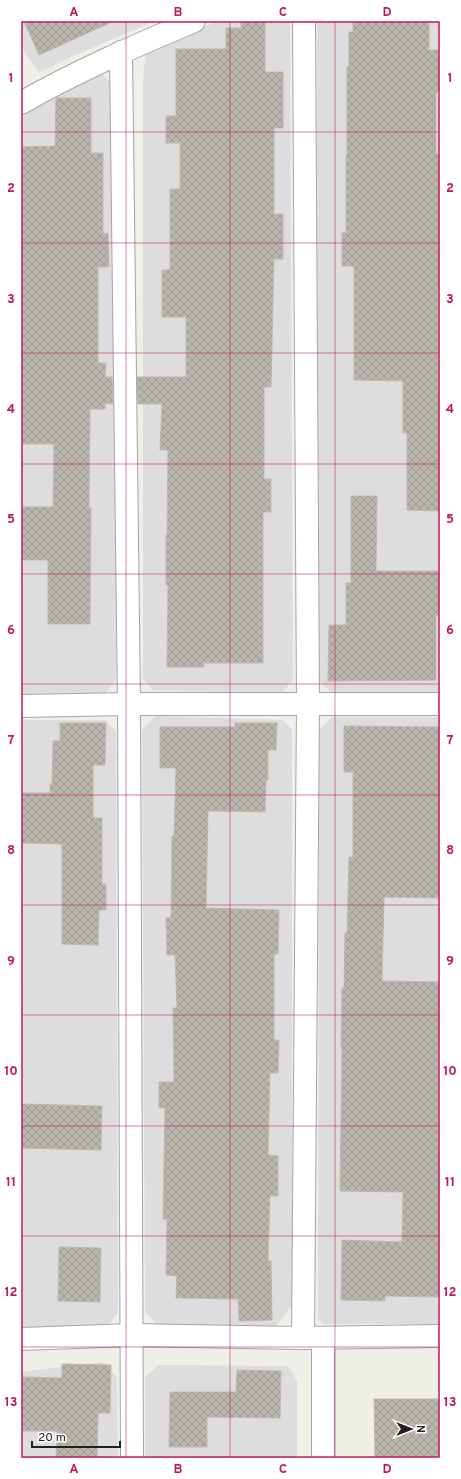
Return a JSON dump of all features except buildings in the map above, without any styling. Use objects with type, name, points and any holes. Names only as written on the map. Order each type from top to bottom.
[{"type":"street","points":[[21,104],[56,83],[121,52],[194,21]]},
{"type":"street","points":[[304,21],[313,1338],[323,1458]]},
{"type":"street","points":[[121,52],[129,704],[132,1458]]},
{"type":"street","points":[[21,706],[129,704],[440,704]]},
{"type":"street","points":[[21,1339],[132,1335],[313,1338],[440,1336]]},
{"type":"shaded area","points":[[21,21],[155,21],[71,57],[39,73],[21,46]]},
{"type":"shaded area","points":[[218,21],[290,21],[293,680],[281,694],[153,690],[143,679],[143,77],[146,52]]},
{"type":"shaded area","points":[[317,21],[440,21],[440,692],[331,693],[318,679]]},
{"type":"shaded area","points":[[101,73],[115,87],[116,680],[105,693],[21,694],[21,118],[40,102]]},
{"type":"shaded area","points":[[155,716],[283,720],[292,730],[292,1305],[276,1326],[159,1326],[145,1312],[142,730]]},
{"type":"shaded area","points":[[332,717],[440,717],[440,1324],[323,1324],[318,1319],[319,730]]},
{"type":"shaded area","points":[[21,720],[106,720],[116,732],[118,1312],[106,1328],[21,1329]]},
{"type":"shaded area","points":[[102,1362],[117,1377],[118,1458],[21,1458],[21,1372]]},
{"type":"shaded area","points":[[159,1365],[288,1366],[297,1381],[297,1458],[145,1458],[145,1377]]}]
